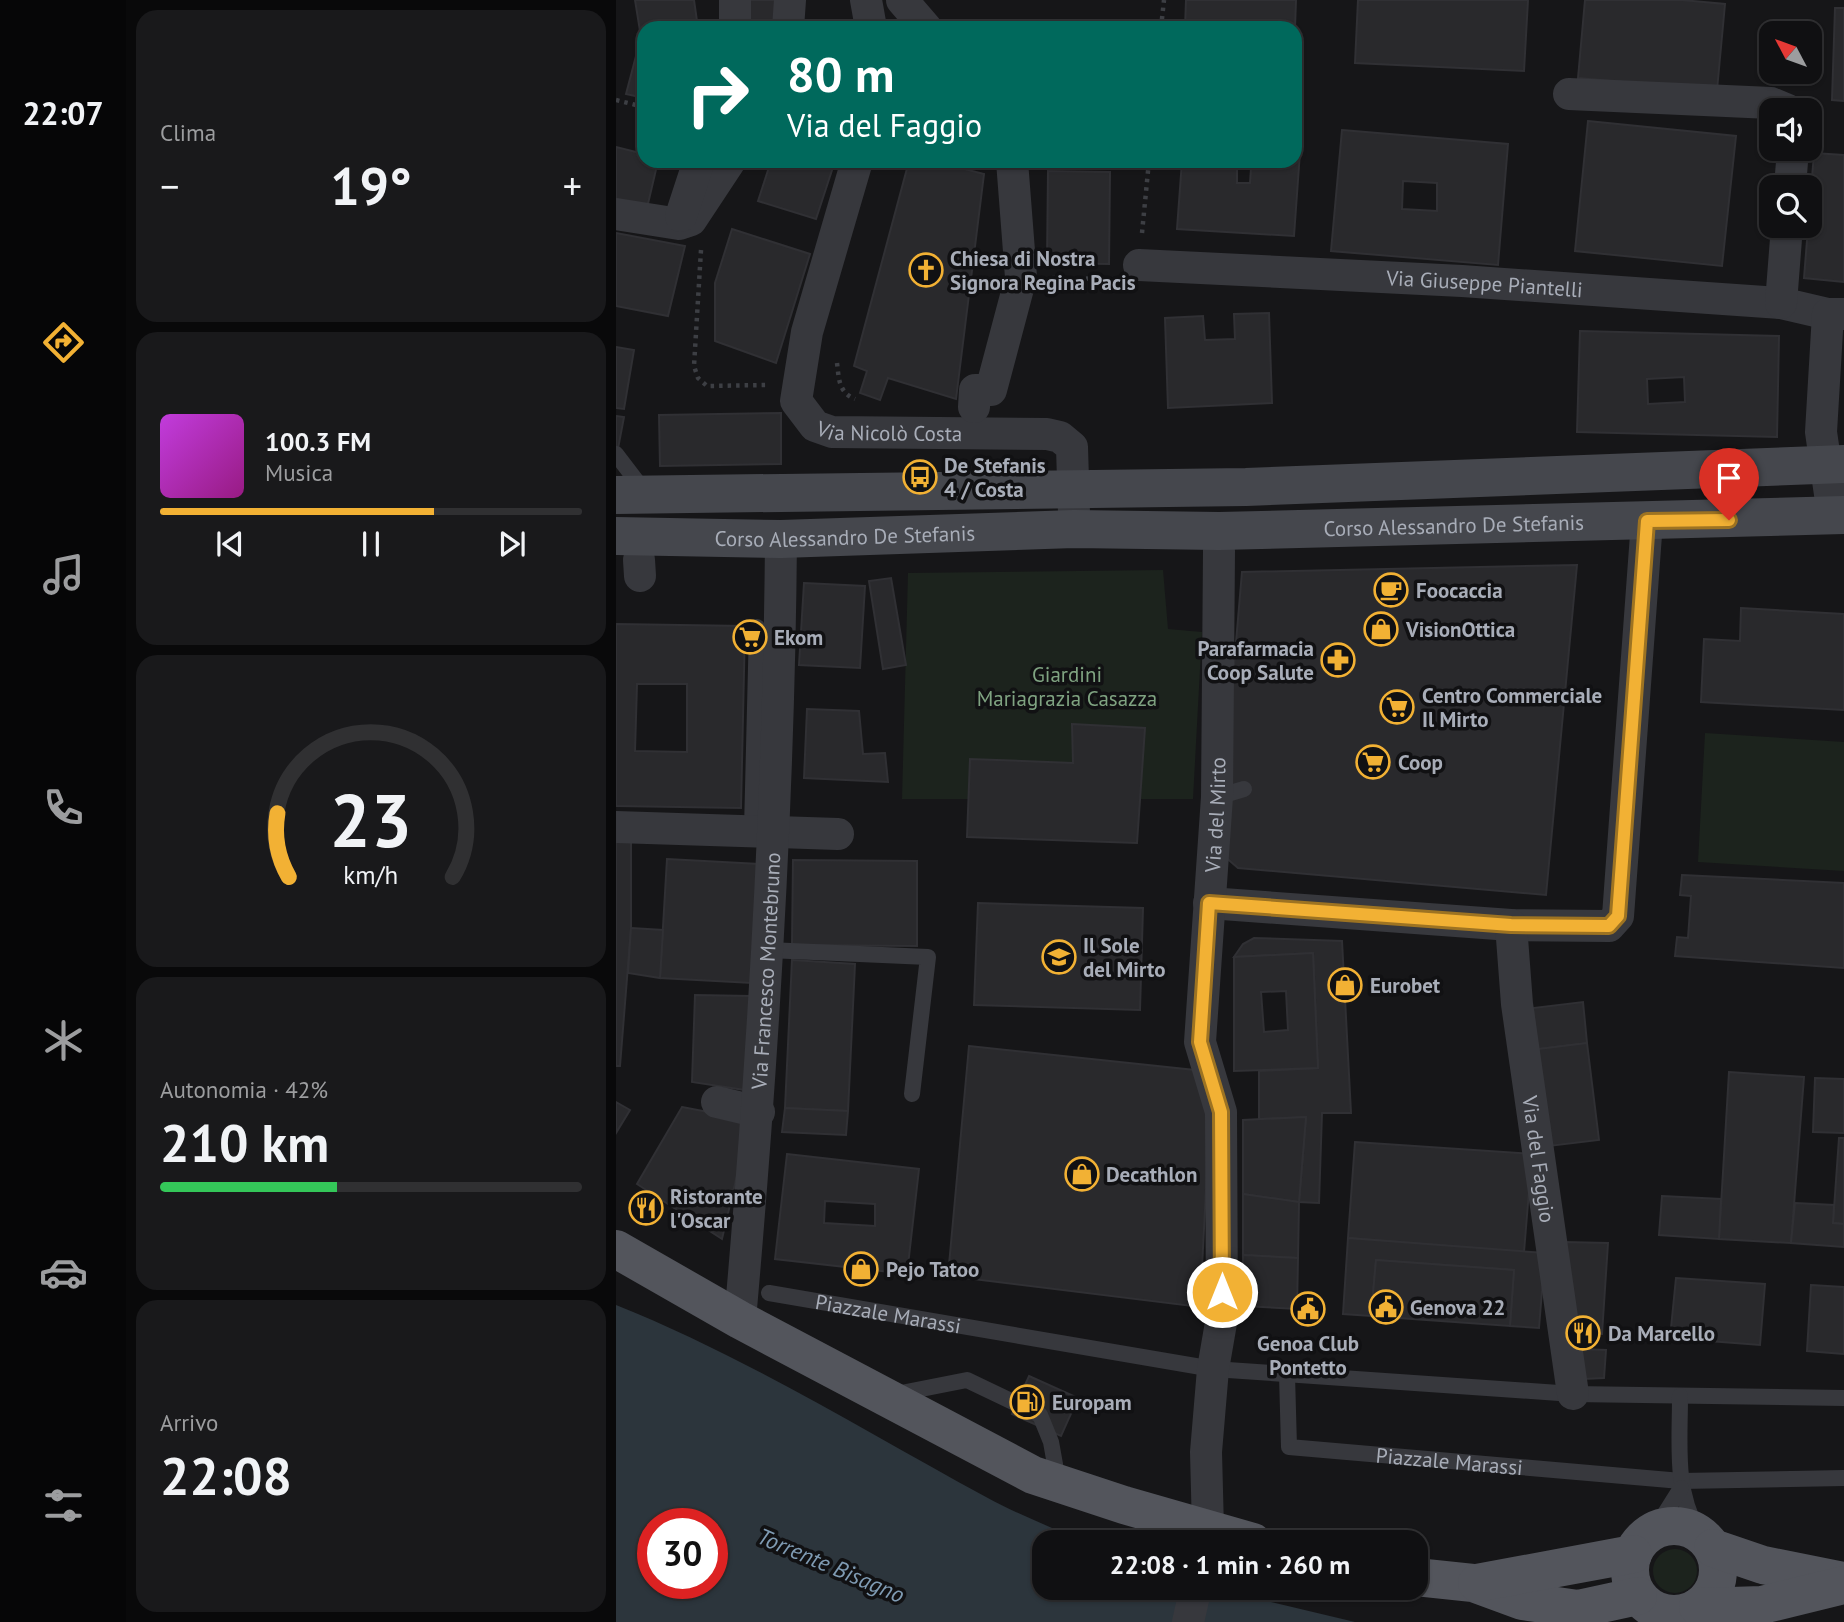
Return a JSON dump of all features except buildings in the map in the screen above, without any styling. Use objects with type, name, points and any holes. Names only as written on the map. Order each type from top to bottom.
[{"type":"main road","name":"Corso Alessandro De Stefanis","points":[[632,496],[1246,487],[1835,464]]},
{"type":"main road","name":"Corso Alessandro De Stefanis","points":[[632,557],[781,539],[1074,529],[1219,531],[1838,515]]},
{"type":"main road","points":[[616,1249],[740,1320],[1033,1475],[1190,1530]]},
{"type":"main road","points":[[1473,1583],[1644,1542],[1674,1526],[1763,1565],[1844,1583]]},
{"type":"main road","points":[[1644,1542],[1631,1580],[1639,1596],[1652,1608],[1663,1613],[1687,1613],[1698,1607],[1716,1584],[1717,1561],[1706,1541]]},
{"type":"main road","points":[[1428,1578],[1473,1583],[1522,1601],[1578,1609],[1639,1596]]},
{"type":"main road","points":[[1698,1607],[1762,1605],[1844,1583]]},
{"type":"street","points":[[735,0],[735,21]]},
{"type":"street","points":[[788,21],[790,0]]},
{"type":"street","points":[[866,0],[870,21]]},
{"type":"street","points":[[902,0],[920,21]]},
{"type":"street","points":[[1569,93],[1759,102]]},
{"type":"street","points":[[685,222],[697,168]]},
{"type":"street","points":[[685,222],[725,168]]},
{"type":"street","points":[[796,385],[807,332],[855,168]]},
{"type":"street","points":[[974,407],[975,390],[991,390],[1021,277],[1013,168]]},
{"type":"street","points":[[616,214],[685,222]]},
{"type":"street","points":[[1781,303],[1786,238]]},
{"type":"street","name":"Via Giuseppe Piantelli","points":[[1139,265],[1462,281],[1781,303],[1836,314],[1821,432],[1835,464]]},
{"type":"street","name":"Via Nicolò Costa","points":[[796,385],[796,401],[805,414],[815,426],[832,432],[1047,434],[1060,437],[1072,447],[1074,489]]},
{"type":"street","name":"Corso Alessandro De Stefanis","points":[[1835,464],[1838,515]]},
{"type":"street","points":[[1074,489],[1074,529]]},
{"type":"street","points":[[1209,903],[1511,925],[1609,926],[1618,916],[1647,521]]},
{"type":"street","name":"Via Francesco Montebruno","points":[[740,1320],[759,1112],[768,950],[763,830],[779,730],[781,539]]},
{"type":"street","name":"Via del Mirto","points":[[1213,1370],[1222,1317],[1221,1112],[1200,1042],[1218,788],[1219,551]]},
{"type":"street","name":"Via Francesco Montebruno","points":[[616,827],[838,834]]},
{"type":"street","name":"Via del Faggio","points":[[1511,925],[1517,1004],[1573,1394]]},
{"type":"street","name":"Via Francesco Montebruno","points":[[717,1102],[759,1112]]},
{"type":"street","points":[[1207,1530],[1206,1452],[1213,1370]]},
{"type":"street","points":[[1188,1622],[1193,1600]]},
{"type":"lane","points":[[616,454],[632,496]]},
{"type":"lane","points":[[757,627],[763,830]]},
{"type":"lane","points":[[768,950],[928,957],[912,1094]]},
{"type":"lane","name":"Piazzale Marassi","points":[[769,1293],[1213,1370],[1573,1394],[1844,1398]]},
{"type":"lane","name":"Piazzale Marassi","points":[[1287,1375],[1289,1447],[1681,1484],[1844,1478]]},
{"type":"lane","points":[[885,1396],[967,1380],[1040,1415],[1051,1442],[1059,1484]]},
{"type":"lane","points":[[1680,1396],[1681,1484],[1686,1510],[1706,1541]]},
{"type":"lane","points":[[1644,1542],[1681,1484]]},
{"type":"path","points":[[1162,21],[1164,0]]},
{"type":"path","points":[[616,100],[637,105]]},
{"type":"path","points":[[1021,277],[1112,279],[1139,265],[1148,168]]},
{"type":"path","points":[[685,222],[702,232],[694,366],[698,377],[707,386],[796,385]]},
{"type":"path","points":[[807,332],[825,337],[831,344],[844,393],[865,401]]},
{"type":"green space","name":"Giardini Mariagrazia Casazza","points":[[1163,570],[1168,629],[1202,632],[1193,799],[902,799],[908,573]]},
{"type":"green space","points":[[1705,733],[1844,742],[1844,871],[1698,862]]},
{"type":"green space","points":[[1675,1549],[1691,1555],[1697,1571],[1691,1587],[1675,1593],[1659,1587],[1653,1571],[1659,1555]]},
{"type":"water","name":"Torrente Bisagno","points":[[616,1305],[758,1371],[998,1503],[1056,1530],[1032,1530],[1032,1600],[1263,1600],[1355,1622],[616,1622]]},
{"type":"place","name":"Chiesa di Nostra Signora Regina Pacis","points":[[926,270]]},
{"type":"place","name":"De Stefanis 4 / Costa","points":[[920,477]]},
{"type":"place","name":"Foocaccia","points":[[1391,590]]},
{"type":"place","name":"VisionOttica","points":[[1381,629]]},
{"type":"place","name":"Ekom","points":[[750,637]]},
{"type":"place","name":"Parafarmacia Coop Salute","points":[[1338,660]]},
{"type":"place","name":"Centro Commerciale Il Mirto","points":[[1397,707]]},
{"type":"place","name":"Coop","points":[[1373,762]]},
{"type":"place","name":"Il Sole del Mirto","points":[[1059,957]]},
{"type":"place","name":"Eurobet","points":[[1345,985]]},
{"type":"place","name":"Decathlon","points":[[1082,1174]]},
{"type":"place","name":"Ristorante l'Oscar","points":[[646,1208]]},
{"type":"place","name":"Pejo Tatoo","points":[[861,1269]]},
{"type":"place","name":"Genova 22","points":[[1386,1307]]},
{"type":"place","name":"Genoa Club Pontetto","points":[[1308,1309]]},
{"type":"place","name":"Da Marcello","points":[[1583,1333]]},
{"type":"place","name":"Europam","points":[[1027,1402]]},
{"type":"route","points":[[1222,1292],[1221,1112],[1200,1042],[1209,903],[1511,925],[1609,926],[1618,916],[1647,521],[1729,520]]}]
